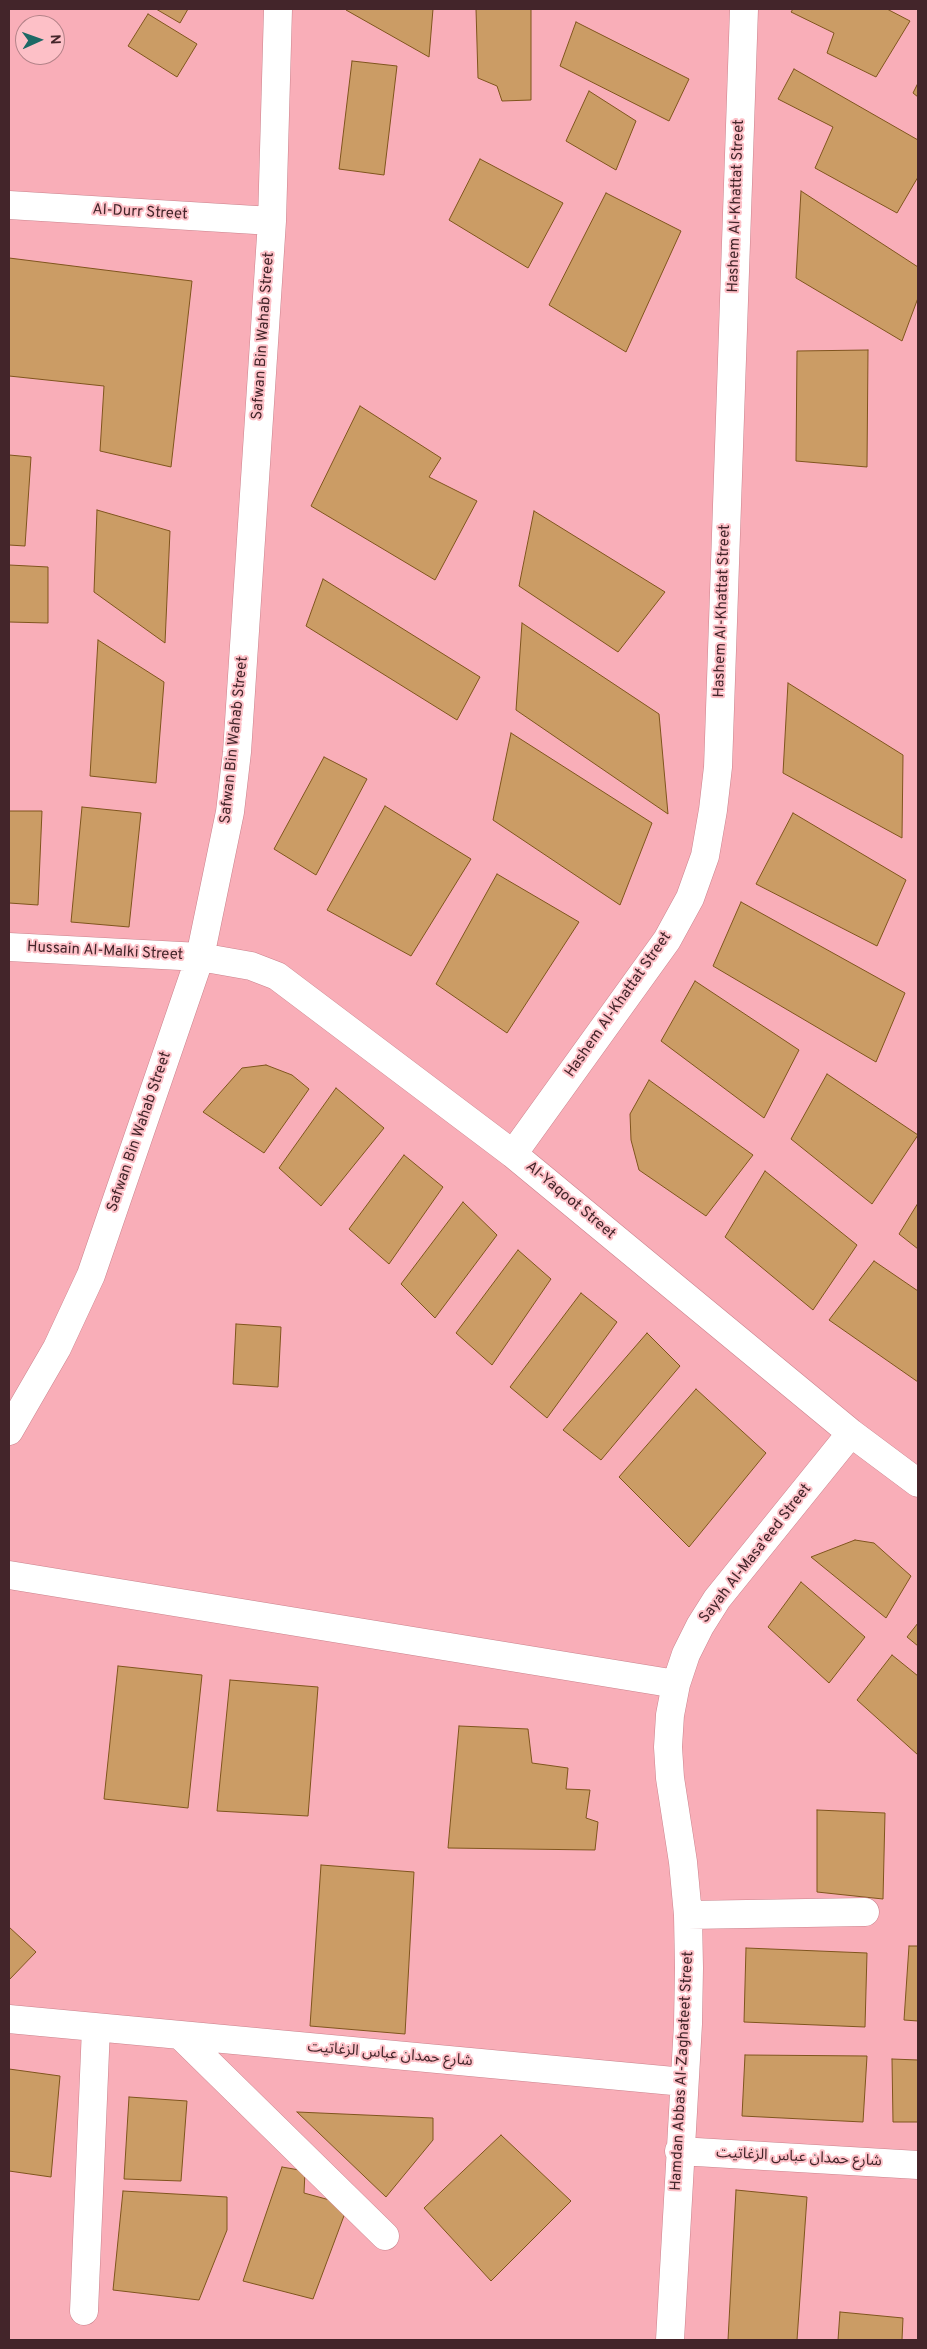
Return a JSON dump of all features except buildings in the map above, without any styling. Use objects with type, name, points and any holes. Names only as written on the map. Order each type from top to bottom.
[{"type":"street","name":"Safwan Bin Wahab Street","points":[[9,1431],[57,1348],[91,1275],[200,956],[230,812],[237,752],[272,221],[278,9]]},
{"type":"street","name":"Hashem Al-Khattat Street","points":[[513,1154],[667,940],[690,898],[705,856],[718,767],[744,9]]},
{"type":"street","name":"Al-Durr Street","points":[[9,205],[272,221]]},
{"type":"street","name":"Hussain Al-Malki Street","points":[[9,947],[200,956]]},
{"type":"street","name":"Al-Yaqoot Street","points":[[200,956],[251,966],[277,976],[513,1154],[851,1433],[918,1483]]},
{"type":"street","name":"Sayah Al-Masa'eed Street","points":[[676,1684],[700,1626],[717,1600],[851,1433]]},
{"type":"street","points":[[9,1575],[676,1684]]},
{"type":"street","name":"Hamdan Abbas Al-Zaghateet Street","points":[[670,2340],[688,2015],[688,1915],[668,1746],[670,1715],[676,1684]]},
{"type":"street","points":[[688,1915],[864,1912]]},
{"type":"street","name":"شارع حمدان عباس الزغاتيت","points":[[9,2020],[684,2082]]},
{"type":"street","points":[[84,2311],[96,2028]]},
{"type":"street","points":[[180,2035],[385,2236]]},
{"type":"street","name":"شارع حمدان عباس الزغاتيت","points":[[680,2151],[918,2165]]}]
